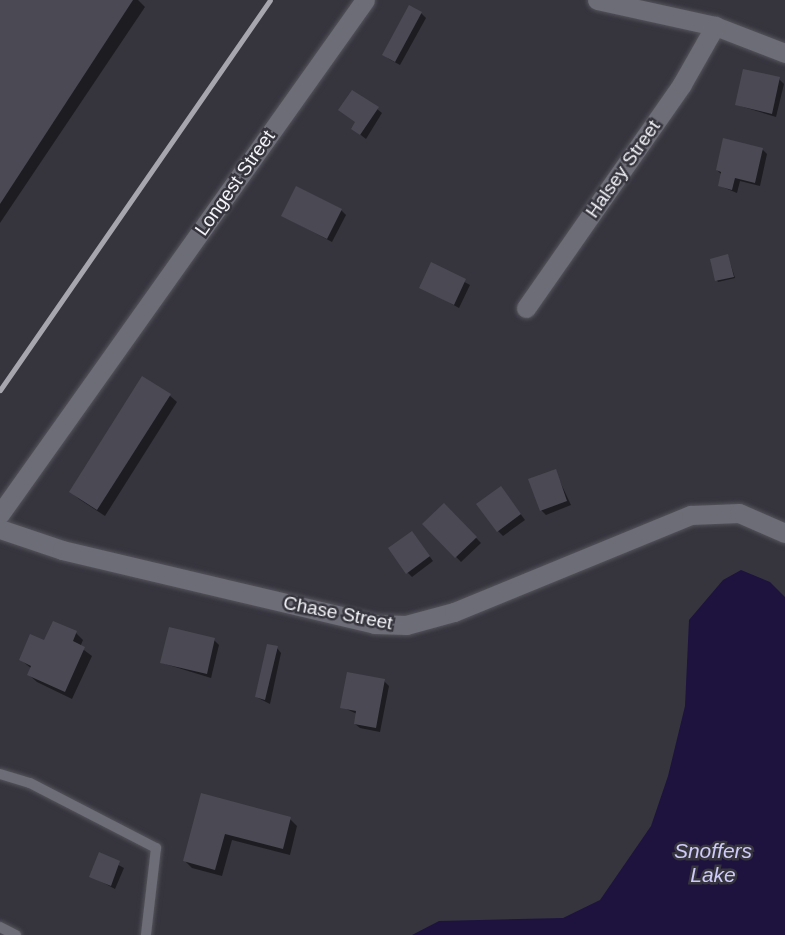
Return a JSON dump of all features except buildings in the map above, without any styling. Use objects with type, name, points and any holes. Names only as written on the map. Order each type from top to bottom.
[{"type":"street","name":"Longest Street","points":[[0,514],[365,0]]},
{"type":"street","points":[[597,0],[715,26],[785,53]]},
{"type":"street","name":"Halsey Street","points":[[526,308],[682,84],[715,26]]},
{"type":"street","name":"Chase Street","points":[[0,529],[62,550],[374,624],[405,625],[454,612],[691,515],[739,513],[785,533]]},
{"type":"lane","points":[[0,774],[30,783],[156,848],[146,935]]},
{"type":"lane","points":[[0,927],[16,935]]},
{"type":"water","name":"Snoffers Lake","points":[[741,570],[770,582],[785,597],[785,935],[412,935],[439,921],[563,918],[600,900],[651,826],[668,776],[685,706],[689,620],[723,580]]},
{"type":"railway","points":[[0,390],[270,0]]}]
